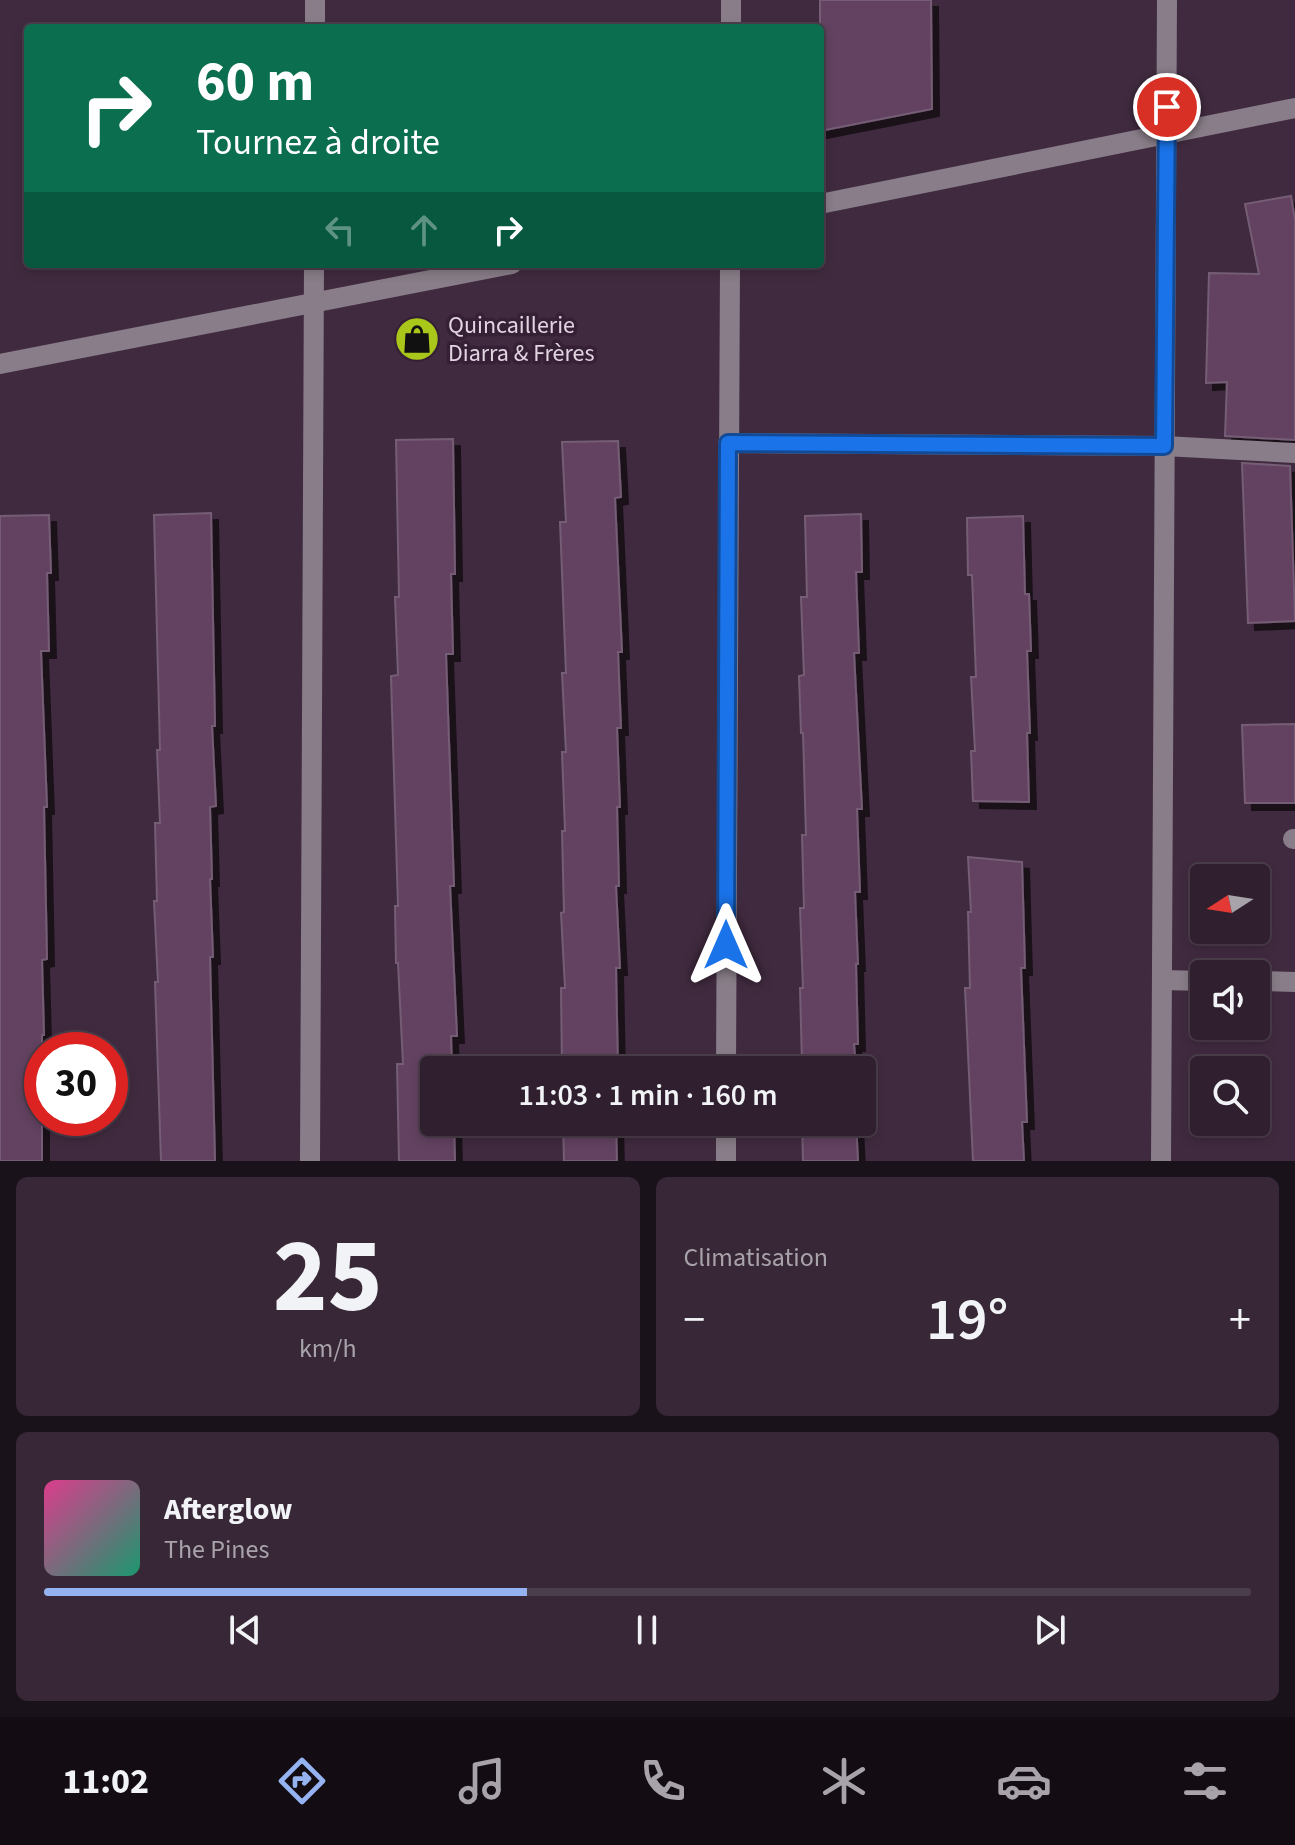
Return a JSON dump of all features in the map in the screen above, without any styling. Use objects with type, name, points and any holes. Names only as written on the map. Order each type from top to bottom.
[{"type":"street","points":[[315,0],[315,24]]},
{"type":"street","points":[[731,0],[731,24]]},
{"type":"street","points":[[1161,1161],[1167,0]]},
{"type":"street","points":[[824,203],[1295,108]]},
{"type":"street","points":[[310,1161],[314,268]]},
{"type":"street","points":[[0,364],[491,268]]},
{"type":"street","points":[[726,1056],[730,268]]},
{"type":"street","points":[[728,443],[1164,446],[1295,453]]},
{"type":"street","points":[[1162,980],[1190,981]]},
{"type":"street","points":[[1270,981],[1295,982]]},
{"type":"street","points":[[726,1136],[726,1161]]},
{"type":"building","points":[[820,0],[931,0],[932,109],[824,130],[824,24],[820,24]]},
{"type":"building","points":[[1291,196],[1295,220],[1295,440],[1225,436],[1227,382],[1206,383],[1209,273],[1259,274],[1245,204]]},
{"type":"building","points":[[453,439],[453,654],[446,654],[454,886],[450,886],[457,1036],[451,1036],[452,1056],[420,1056],[420,1136],[454,1136],[455,1161],[399,1161],[397,1064],[403,1064],[396,963],[395,906],[398,906],[391,676],[398,675],[396,440]]},
{"type":"building","points":[[618,441],[621,497],[615,498],[622,652],[618,652],[621,728],[617,728],[620,807],[617,807],[619,886],[616,886],[620,968],[616,968],[618,1056],[562,1056],[561,988],[565,988],[561,913],[564,912],[562,831],[565,831],[562,752],[566,752],[560,522],[566,522],[562,442]]},
{"type":"building","points":[[1242,463],[1290,466],[1295,621],[1248,623]]},
{"type":"building","points":[[211,513],[215,726],[212,726],[216,806],[210,807],[213,957],[210,957],[215,1161],[161,1161],[154,901],[157,901],[155,823],[160,823],[157,750],[160,750],[154,515]]},
{"type":"building","points":[[861,514],[862,572],[856,572],[859,653],[854,653],[862,809],[857,809],[860,892],[855,892],[858,1044],[854,1044],[855,1056],[802,1056],[800,908],[804,908],[802,835],[806,835],[799,676],[804,675],[801,597],[807,597],[805,516]]},
{"type":"building","points":[[49,515],[49,651],[41,651],[47,807],[44,807],[47,959],[42,960],[44,1032],[24,1032],[24,1136],[42,1136],[42,1161],[0,1161],[0,516]]},
{"type":"building","points":[[1023,516],[1025,594],[1029,594],[1031,651],[1027,651],[1029,802],[973,801],[971,751],[975,751],[971,677],[976,677],[967,518]]},
{"type":"building","points":[[1295,724],[1295,803],[1245,803],[1242,725]]},
{"type":"building","points":[[968,857],[1022,862],[1025,968],[1021,968],[1027,1122],[1022,1122],[1024,1161],[973,1161],[965,988],[970,988]]},
{"type":"building","points":[[563,1136],[616,1136],[617,1161],[564,1161]]},
{"type":"building","points":[[802,1136],[857,1136],[858,1161],[803,1161]]},
{"type":"place","name":"Quincaillerie Diarra & Frères","points":[[417,339]]},
{"type":"route","points":[[726,945],[728,443],[1164,446],[1167,107]]}]
